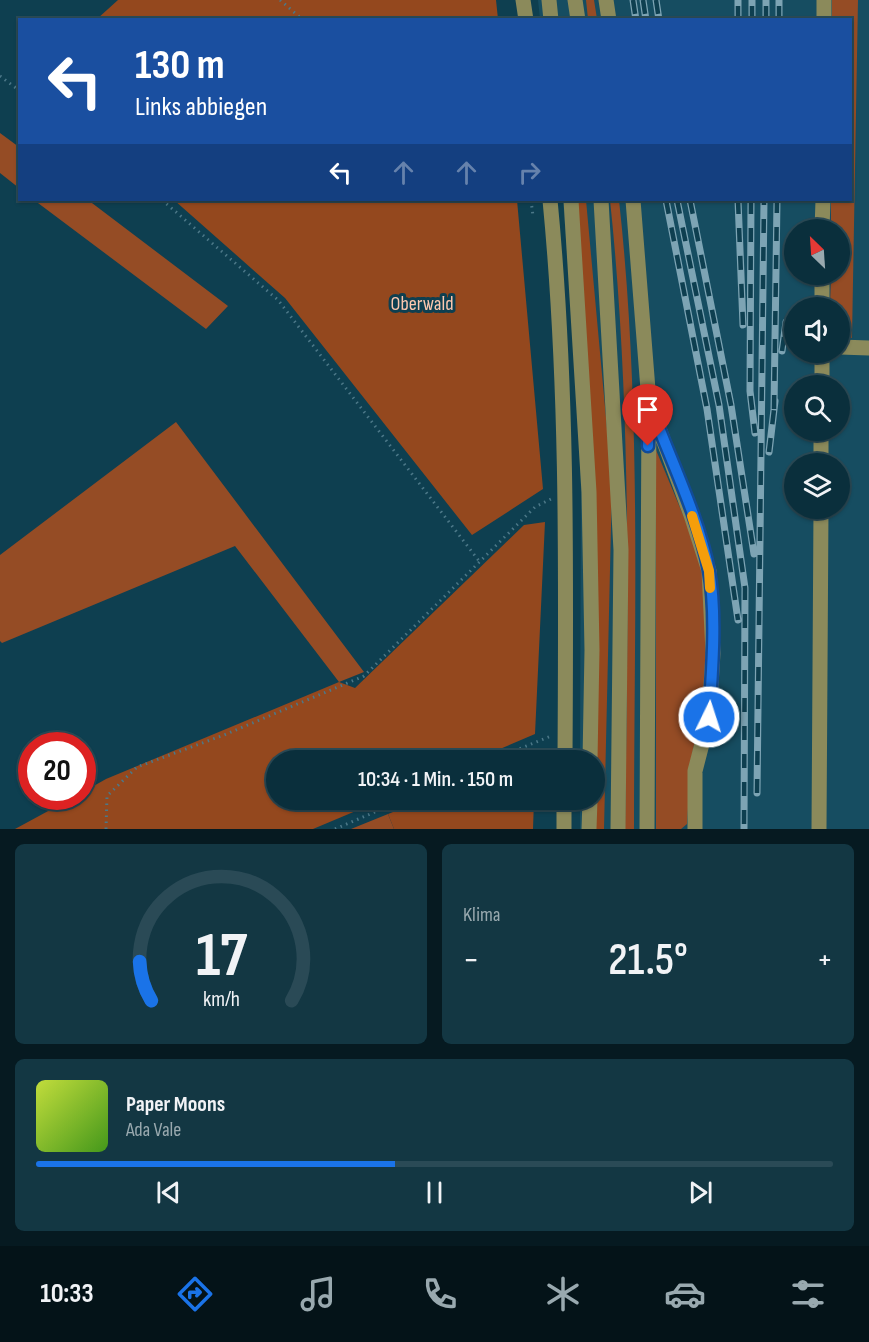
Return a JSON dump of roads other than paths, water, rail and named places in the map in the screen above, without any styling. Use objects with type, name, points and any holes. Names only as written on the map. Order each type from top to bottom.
[{"type":"street","points":[[523,0],[526,18]]},
{"type":"street","points":[[549,0],[551,18]]},
{"type":"street","points":[[575,0],[578,18]]},
{"type":"street","points":[[606,0],[609,18]]},
{"type":"street","points":[[824,0],[824,18]]},
{"type":"street","points":[[550,201],[563,380],[566,500],[557,736],[562,750]]},
{"type":"street","points":[[572,201],[589,492],[592,650],[590,750]]},
{"type":"street","points":[[601,201],[621,550],[618,829]]},
{"type":"street","points":[[633,201],[649,402],[647,829]]},
{"type":"street","points":[[822,219],[823,201]]},
{"type":"street","points":[[850,347],[869,348]]},
{"type":"street","points":[[649,402],[709,571],[713,653],[709,717],[695,771],[695,829]]},
{"type":"street","points":[[819,829],[821,519]]},
{"type":"street","points":[[564,810],[564,829]]},
{"type":"street","points":[[589,829],[590,810]]},
{"type":"railway","points":[[633,0],[636,18]]},
{"type":"railway","points":[[643,0],[646,18]]},
{"type":"railway","points":[[656,0],[659,18]]},
{"type":"railway","points":[[738,0],[738,18]]},
{"type":"railway","points":[[752,0],[752,18]]},
{"type":"railway","points":[[766,0],[766,18]]},
{"type":"railway","points":[[779,0],[779,18]]},
{"type":"railway","points":[[666,201],[707,409],[738,620]]},
{"type":"railway","points":[[677,201],[719,405],[745,588],[744,829]]},
{"type":"railway","points":[[690,201],[731,405],[754,554]]},
{"type":"railway","points":[[738,201],[743,325]]},
{"type":"railway","points":[[751,201],[750,391],[755,433]]},
{"type":"railway","points":[[757,793],[764,201]]},
{"type":"railway","points":[[774,409],[777,201]]},
{"type":"railway","points":[[782,351],[784,336]]},
{"type":"railway","points":[[769,452],[775,401]]},
{"type":"park label","name":"Oberwald","points":[[422,303]]}]
